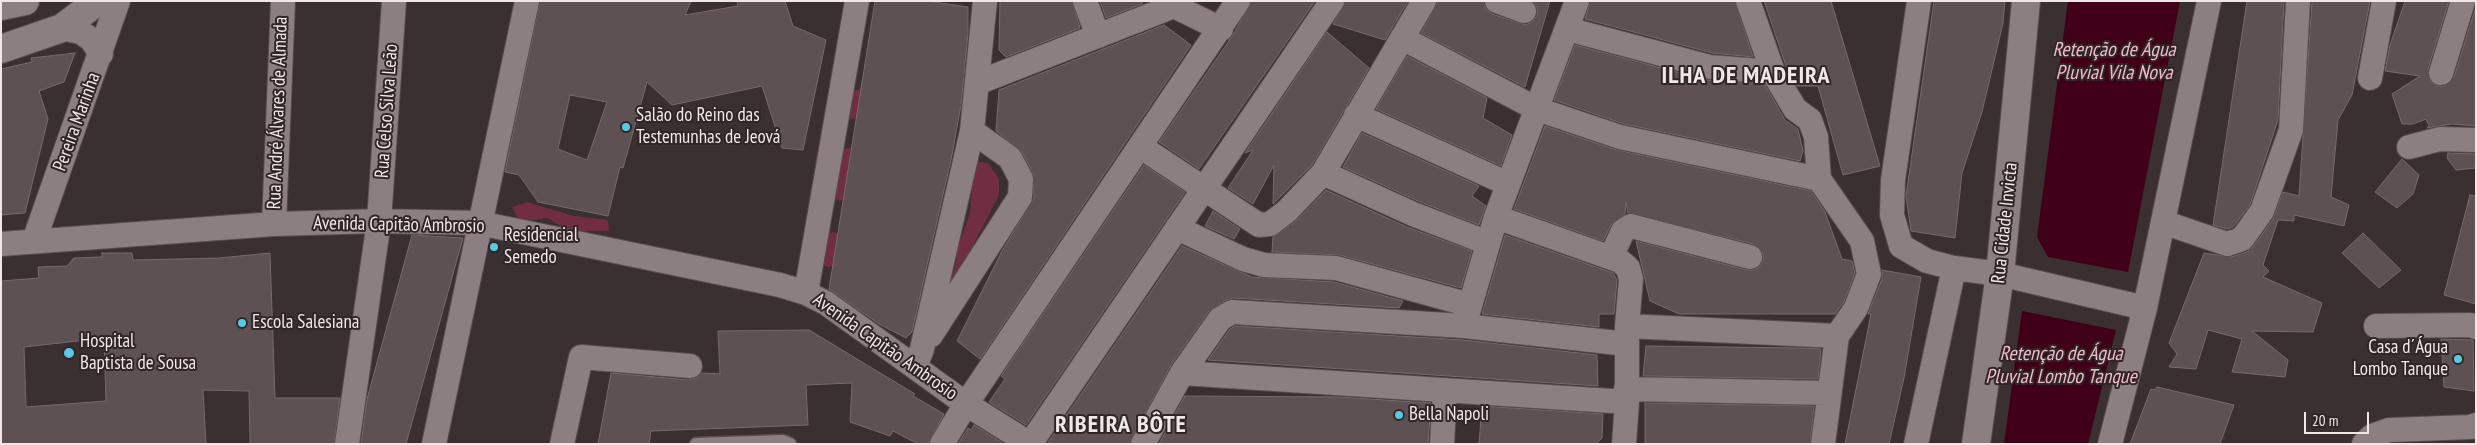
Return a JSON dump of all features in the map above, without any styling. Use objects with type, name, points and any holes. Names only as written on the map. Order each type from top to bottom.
[{"type":"main road","points":[[1,6],[24,1]]},
{"type":"main road","points":[[1,48],[62,28],[98,1]]},
{"type":"main road","name":"Rua Cidade Invicta","points":[[1976,444],[2000,274],[2026,1]]},
{"type":"street","name":"Pereira Marinha","points":[[34,241],[118,1]]},
{"type":"street","name":"Rua André Álvares de Almada","points":[[274,224],[282,1]]},
{"type":"street","name":"Rua Celso Silva Leão","points":[[347,444],[380,221],[394,1]]},
{"type":"street","points":[[434,444],[527,1]]},
{"type":"street","points":[[806,293],[857,1]]},
{"type":"street","points":[[918,358],[972,131],[985,1]]},
{"type":"street","points":[[1085,1],[1098,36]]},
{"type":"street","points":[[942,444],[966,404],[1221,29],[1238,1]]},
{"type":"street","points":[[1030,444],[1332,1]]},
{"type":"street","points":[[1141,147],[1260,225],[1270,224],[1281,216],[1323,174],[1424,1]]},
{"type":"street","points":[[1498,1],[1524,11]]},
{"type":"street","points":[[1467,316],[1496,218],[1577,1]]},
{"type":"street","points":[[1748,1],[1773,72],[1795,109],[1810,120],[1816,137],[1819,178],[1862,241],[1869,274],[1856,308],[1836,336],[1823,444]]},
{"type":"street","points":[[1919,1],[1893,180],[1892,215],[1901,246],[1927,261],[1954,268],[2000,274],[2145,308]]},
{"type":"street","points":[[2110,444],[2145,308],[2209,1]]},
{"type":"street","points":[[2163,222],[2227,244],[2242,239],[2262,212],[2290,130],[2298,1]]},
{"type":"street","points":[[2370,78],[2384,1]]},
{"type":"street","points":[[2442,73],[2463,1]]},
{"type":"street","points":[[977,83],[1174,6],[1221,29]]},
{"type":"street","points":[[62,28],[80,32],[91,39],[101,54]]},
{"type":"street","points":[[1567,29],[1710,67],[1773,72]]},
{"type":"street","points":[[1402,38],[1537,109],[1620,137],[1819,178]]},
{"type":"street","points":[[1356,115],[1508,184]]},
{"type":"street","points":[[918,358],[1020,197],[1020,179],[1010,158],[972,131]]},
{"type":"street","points":[[2409,147],[2440,139],[2476,140]]},
{"type":"street","points":[[1323,174],[1413,214],[1488,243]]},
{"type":"street","points":[[1496,218],[1620,260],[1628,268],[1631,279],[1627,335],[1624,444]]},
{"type":"street","name":"Avenida Capitão Ambrosio","points":[[1,244],[274,224],[380,221],[479,223],[780,285],[806,293],[918,358],[966,404],[1030,444]]},
{"type":"street","points":[[1243,259],[1260,225]]},
{"type":"street","points":[[1610,257],[1623,232],[1631,226],[1750,257]]},
{"type":"street","points":[[1177,228],[1243,259],[1264,265],[1336,268],[1467,316]]},
{"type":"street","points":[[1916,444],[1954,268]]},
{"type":"street","points":[[1144,444],[1182,373],[1220,318],[1232,312],[1467,316],[1627,335],[1836,336]]},
{"type":"street","points":[[2376,326],[2470,325],[2476,327]]},
{"type":"street","points":[[562,444],[581,356],[690,366]]},
{"type":"street","points":[[1182,373],[1445,390],[1626,396],[1828,392]]},
{"type":"street","points":[[1442,444],[1445,390]]},
{"type":"street","points":[[2364,444],[2372,436],[2389,430],[2471,427],[2476,425]]},
{"type":"lane","points":[[696,444],[783,441],[790,444]]},
{"type":"shaded area","points":[[861,89],[864,117],[851,119],[826,115],[831,96]]},
{"type":"shaded area","points":[[851,148],[867,178],[857,197],[839,201],[813,186],[817,152]]},
{"type":"shaded area","points":[[974,161],[988,163],[999,179],[999,195],[962,267],[965,285],[941,294],[955,268],[959,244],[970,213]]},
{"type":"shaded area","points":[[527,202],[574,216],[608,220],[609,231],[569,231],[547,218],[520,222],[512,207]]},
{"type":"shaded area","points":[[834,232],[847,238],[845,265],[827,267],[804,252],[805,239]]},
{"type":"water","name":"Retenção de Água Pluvial Vila Nova","points":[[2068,1],[2180,1],[2128,272],[2048,257],[2037,237]]},
{"type":"water","name":"Retenção de Água Pluvial Lombo Tanque","points":[[2022,311],[2116,330],[2088,444],[2004,444]]},
{"type":"building","points":[[540,1],[691,1],[685,15],[738,6],[737,1],[785,1],[793,26],[826,40],[803,150],[782,148],[762,86],[672,105],[647,82],[623,168],[620,167],[608,216],[538,202],[519,175],[505,172]],"holes":[[[570,95],[607,102],[587,160],[558,149]]]},
{"type":"building","points":[[875,1],[928,1],[968,7],[968,34],[961,105],[952,155],[912,332],[906,338],[879,324],[829,289]]},
{"type":"building","points":[[1000,1],[1072,1],[1080,28],[1006,57],[999,50]]},
{"type":"building","points":[[1100,1],[1143,1],[1142,4],[1106,18]]},
{"type":"building","points":[[1252,1],[1315,1],[1199,169],[1159,142],[1233,35]]},
{"type":"building","points":[[1346,1],[1408,1],[1385,40],[1333,24]]},
{"type":"building","points":[[1438,1],[1484,1],[1486,9],[1492,14],[1526,25],[1533,21],[1537,15],[1537,8],[1533,1],[1550,1],[1525,87],[1421,33]]},
{"type":"building","points":[[1590,1],[1735,1],[1753,57],[1712,53],[1585,19]]},
{"type":"building","points":[[1764,1],[1831,1],[1880,166],[1843,175],[1818,86],[1797,86],[1786,66]]},
{"type":"building","points":[[1934,1],[2005,1],[2003,23],[1982,112],[1962,173],[1955,238],[1911,231],[1906,196]]},
{"type":"building","points":[[2247,1],[2284,1],[2278,120],[2250,205],[2233,227],[2227,229],[2213,225]]},
{"type":"building","points":[[2312,1],[2370,1],[2352,95],[2338,120],[2331,197],[2349,205],[2344,226],[2294,215],[2294,221],[2278,220],[2263,265],[2269,271],[2263,277],[2322,303],[2313,332],[2252,331],[2288,360],[2285,377],[2232,372],[2242,339],[2208,330],[2196,369],[2169,367],[2177,354],[2169,343],[2204,253],[2231,257],[2247,252],[2253,247],[2273,219],[2283,192],[2299,196]]},
{"type":"building","points":[[2405,1],[2449,1],[2428,69],[2431,82],[2437,86],[2445,86],[2454,77],[2476,6],[2476,126],[2452,124],[2427,128],[2430,124],[2428,124],[2426,119],[2413,124],[2402,124],[2392,94],[2420,76],[2385,71],[2390,45]]},
{"type":"building","points":[[1164,25],[1191,45],[980,359],[957,341],[1002,251],[1034,198],[1033,173],[1022,152],[996,131],[999,90]]},
{"type":"building","points":[[1327,32],[1369,68],[1312,165],[1273,204],[1274,165],[1253,204],[1228,188],[1253,150],[1245,153]]},
{"type":"building","points":[[1575,45],[1707,80],[1765,85],[1785,120],[1798,129],[1803,151],[1800,161],[1624,124],[1554,100]]},
{"type":"building","points":[[75,53],[64,82],[39,91],[48,119],[25,213],[1,215],[1,69],[32,62],[31,58]]},
{"type":"building","points":[[1407,56],[1487,98],[1483,118],[1512,135],[1501,166],[1376,109]]},
{"type":"building","points":[[1545,126],[1617,150],[1811,191],[1825,212],[1842,259],[1852,261],[1855,273],[1844,302],[1835,314],[1679,314],[1650,301],[1636,241],[1747,270],[1754,270],[1760,266],[1763,260],[1763,253],[1753,244],[1628,213],[1626,202],[1625,214],[1611,225],[1603,241],[1514,209]]},
{"type":"building","points":[[1362,133],[1479,186],[1472,196],[1486,206],[1479,225],[1418,201],[1343,167]]},
{"type":"building","points":[[2448,153],[2476,154],[2476,168],[2456,170],[2447,158]]},
{"type":"building","points":[[2402,159],[2419,175],[2413,194],[2397,208],[2375,192]]},
{"type":"building","points":[[1144,165],[1185,192],[1026,425],[989,402],[1005,379],[1001,376]]},
{"type":"building","points":[[1326,190],[1407,227],[1472,251],[1461,288],[1339,255],[1272,252],[1273,237],[1295,222]]},
{"type":"building","points":[[2470,195],[2476,196],[2476,304],[2444,295]]},
{"type":"building","points":[[1213,211],[1240,229],[1234,239],[1205,226]]},
{"type":"building","points":[[2363,233],[2401,270],[2379,288],[2342,253]]},
{"type":"building","points":[[412,235],[463,238],[406,444],[361,444],[367,399]]},
{"type":"building","points":[[1505,235],[1613,273],[1617,280],[1614,314],[1599,314],[1599,327],[1482,314]]},
{"type":"building","points":[[1182,246],[1252,277],[1334,282],[1403,301],[1399,308],[1233,298],[1226,300],[1209,311],[1171,365],[1129,444],[1047,444]]},
{"type":"building","points":[[102,253],[132,253],[133,260],[219,258],[270,253],[275,398],[340,398],[334,444],[250,444],[249,391],[203,390],[206,444],[1,444],[1,281],[39,278],[38,267],[67,266],[74,258],[102,257]],"holes":[[[104,338],[106,401],[26,407],[24,347]]]},
{"type":"building","points":[[1882,270],[1921,277],[1904,378],[1889,444],[1845,444],[1871,314],[1868,314],[1882,279]]},
{"type":"building","points":[[1235,326],[1463,340],[1597,355],[1598,386],[1208,360],[1230,329]]},
{"type":"building","points":[[809,330],[915,394],[913,396],[944,414],[928,444],[918,444],[893,431],[890,436],[850,422],[852,383],[806,385],[808,425],[651,431],[649,444],[598,444],[611,373],[689,380],[696,378],[702,373],[720,374],[718,331]]},
{"type":"building","name":"Casa d´Água Lombo Tanque","points":[[2441,339],[2473,340],[2474,391],[2444,387]]},
{"type":"building","points":[[1646,346],[1821,349],[1818,379],[1643,376]]},
{"type":"building","points":[[2157,387],[2234,405],[2220,444],[2130,444],[2151,389],[2155,390]]},
{"type":"building","points":[[1185,396],[1339,397],[1431,403],[1428,444],[1159,444]]},
{"type":"building","points":[[1645,403],[1814,406],[1810,444],[1645,444]]},
{"type":"building","points":[[1482,406],[1603,414],[1602,438],[1596,444],[1479,444]]},
{"type":"building","points":[[974,425],[1004,444],[958,444],[968,428],[971,430]]},
{"type":"place","name":"Salão do Reino das Testemunhas de Jeová","points":[[626,127]]},
{"type":"place","name":"Residencial Semedo","points":[[494,247]]},
{"type":"place","name":"Escola Salesiana","points":[[242,323]]},
{"type":"place","name":"Hospital Baptista de Sousa","points":[[69,353]]},
{"type":"place","name":"Casa d´Água Lombo Tanque","points":[[2458,359]]},
{"type":"place","name":"Bella Napoli","points":[[1399,415]]},
{"type":"district","name":"ILHA DE MADEIRA","points":[[1746,76]]},
{"type":"district","name":"RIBEIRA BÔTE","points":[[1121,425]]}]
